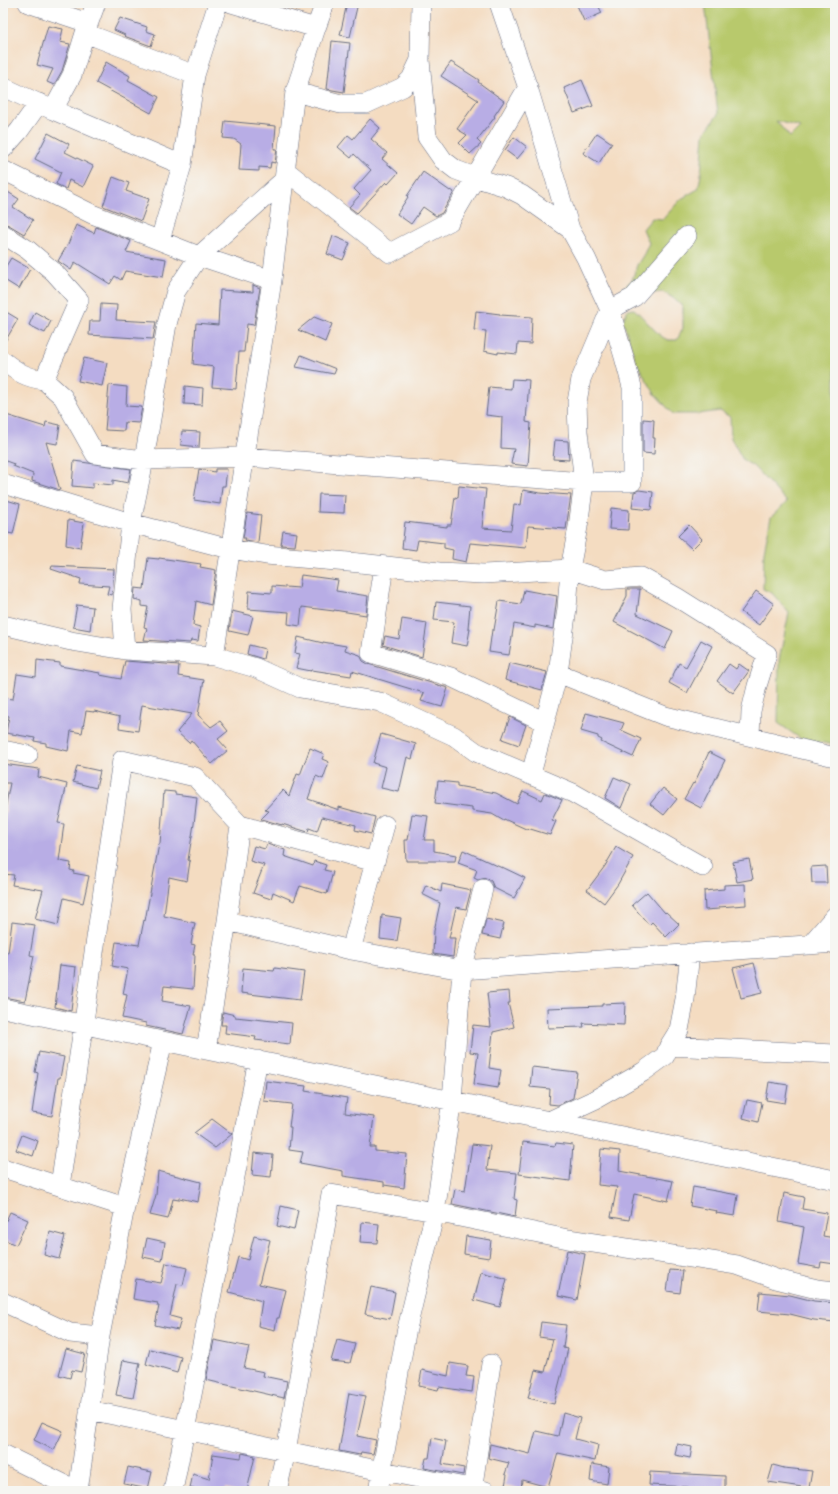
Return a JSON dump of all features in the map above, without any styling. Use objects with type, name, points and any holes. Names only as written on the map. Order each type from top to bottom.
[{"type":"street","points":[[28,3],[195,75]]},
{"type":"street","points":[[3,149],[19,131],[46,107],[72,75],[86,28],[96,3]]},
{"type":"street","points":[[160,240],[182,165],[195,75],[218,3]]},
{"type":"street","points":[[231,3],[316,28]]},
{"type":"street","points":[[214,656],[272,280],[295,92],[325,3]]},
{"type":"street","points":[[421,3],[420,60],[427,137],[443,160],[456,170],[475,178],[506,187],[522,195],[570,229]]},
{"type":"street","points":[[3,361],[18,372],[32,378],[44,380],[63,397],[95,454],[144,460],[245,457],[584,482],[632,482],[632,387],[610,310],[586,258],[570,229],[528,87],[499,3]]},
{"type":"street","points":[[295,92],[341,104],[366,104],[403,87],[411,79],[420,60]]},
{"type":"street","points":[[3,87],[182,165]]},
{"type":"street","points":[[285,175],[390,253],[450,221],[528,87]]},
{"type":"street","points":[[3,170],[92,214],[199,256],[272,280]]},
{"type":"street","points":[[125,650],[122,609],[131,523],[144,460],[167,324],[176,291],[199,256],[285,175]]},
{"type":"street","points":[[3,234],[28,250],[54,272],[79,300],[44,380]]},
{"type":"street","points":[[531,774],[558,673],[567,608],[570,569],[578,527],[584,482],[578,432],[577,402],[580,379],[610,310],[634,297],[687,236]]},
{"type":"street","points":[[3,484],[131,523],[230,548],[266,555],[439,572],[484,574],[570,569],[605,580],[641,577],[678,598],[767,654],[751,711],[750,736]]},
{"type":"street","points":[[384,566],[371,653],[451,677],[545,722]]},
{"type":"street","points":[[3,625],[71,641],[125,650],[214,656],[256,668],[300,688],[380,702],[454,736],[476,752],[574,793],[703,867]]},
{"type":"street","points":[[558,673],[666,716],[835,757]]},
{"type":"street","points":[[3,750],[28,755]]},
{"type":"street","points":[[60,1186],[122,760],[195,777],[240,825],[375,862]]},
{"type":"street","points":[[206,1050],[227,921],[240,825]]},
{"type":"street","points":[[351,950],[385,825]]},
{"type":"street","points":[[378,1491],[406,1334],[436,1212],[452,1100],[462,970],[482,889]]},
{"type":"street","points":[[811,944],[835,916]]},
{"type":"street","points":[[227,921],[351,950],[462,970],[835,943]]},
{"type":"street","points":[[549,1121],[594,1100],[643,1072],[665,1056],[669,1046],[679,1030],[685,998],[690,953]]},
{"type":"street","points":[[3,1008],[835,1180]]},
{"type":"street","points":[[3,1454],[78,1491],[100,1336],[125,1207],[163,1041]]},
{"type":"street","points":[[669,1046],[835,1054]]},
{"type":"street","points":[[173,1491],[258,1060]]},
{"type":"street","points":[[3,1168],[125,1207]]},
{"type":"street","points":[[277,1491],[286,1451],[331,1194],[436,1212],[568,1239],[737,1265],[776,1279],[817,1289],[835,1291]]},
{"type":"street","points":[[3,1302],[70,1332],[100,1336]]},
{"type":"street","points":[[89,1410],[477,1490],[491,1364]]},
{"type":"green space","points":[[705,3],[835,3],[835,745],[801,739],[778,723],[779,660],[789,613],[772,593],[763,589],[764,551],[771,517],[787,502],[753,466],[743,460],[731,438],[730,417],[720,411],[698,414],[673,414],[655,394],[636,362],[623,321],[627,310],[634,309],[655,331],[668,340],[677,340],[683,328],[683,307],[663,292],[636,295],[620,291],[632,280],[637,265],[649,243],[643,229],[652,218],[663,219],[681,199],[698,189],[701,175],[704,134],[718,114]],"holes":[[[776,121],[800,127],[790,137]]]},
{"type":"building","points":[[347,3],[358,3],[350,37],[340,35]]},
{"type":"building","points":[[576,3],[597,3],[602,13],[584,21]]},
{"type":"building","points":[[120,18],[147,27],[146,31],[155,34],[151,46],[124,36],[125,35],[114,30]]},
{"type":"building","points":[[48,26],[63,29],[60,42],[70,44],[62,71],[54,85],[47,82],[53,69],[37,65]]},
{"type":"building","points":[[332,41],[350,43],[344,92],[327,89]]},
{"type":"building","points":[[106,62],[130,76],[128,80],[159,97],[151,113],[96,83]]},
{"type":"building","points":[[451,62],[479,80],[478,82],[504,101],[494,116],[495,117],[477,140],[481,144],[470,154],[459,143],[467,135],[457,129],[478,100],[441,76]]},
{"type":"building","points":[[582,80],[593,106],[574,113],[564,88]]},
{"type":"building","points":[[370,119],[380,128],[371,139],[387,153],[382,159],[398,173],[388,184],[386,182],[357,213],[349,207],[360,195],[354,189],[371,170],[354,154],[351,158],[338,147],[348,135],[353,139]]},
{"type":"building","points":[[225,121],[276,126],[274,149],[277,149],[275,163],[271,162],[270,168],[259,167],[259,171],[239,170],[241,144],[234,139],[223,138]]},
{"type":"building","points":[[48,133],[69,144],[65,152],[93,166],[83,187],[69,180],[66,189],[56,184],[61,172],[35,159]]},
{"type":"building","points":[[597,133],[612,143],[599,163],[583,153]]},
{"type":"building","points":[[514,137],[527,147],[517,159],[505,150]]},
{"type":"building","points":[[423,172],[450,191],[451,190],[454,192],[442,213],[436,216],[423,207],[411,224],[397,214]]},
{"type":"building","points":[[113,177],[129,183],[126,191],[149,199],[141,221],[103,206]]},
{"type":"building","points":[[3,189],[19,199],[13,207],[33,220],[24,234],[3,223]]},
{"type":"building","points":[[76,225],[94,233],[96,227],[131,241],[126,252],[166,259],[163,277],[125,271],[121,280],[115,276],[110,284],[75,262],[71,270],[58,261],[68,244]]},
{"type":"building","points":[[333,236],[350,243],[343,260],[327,254]]},
{"type":"building","points":[[11,258],[30,269],[19,289],[3,279],[3,271]]},
{"type":"building","points":[[253,285],[260,288],[254,325],[247,324],[244,352],[239,352],[236,389],[212,387],[214,367],[193,364],[196,323],[218,325],[220,290],[253,292]]},
{"type":"building","points":[[101,304],[117,305],[116,320],[156,322],[153,339],[89,335],[90,321],[100,321]]},
{"type":"building","points":[[3,310],[18,319],[3,345]]},
{"type":"building","points":[[476,311],[500,315],[532,317],[531,344],[518,343],[517,354],[498,352],[498,354],[484,351],[486,331],[474,330]]},
{"type":"building","points":[[35,312],[51,321],[45,333],[29,325]]},
{"type":"building","points":[[314,317],[332,324],[325,342],[298,330]]},
{"type":"building","points":[[301,355],[336,369],[334,374],[296,367]]},
{"type":"building","points":[[84,358],[107,363],[102,386],[78,381]]},
{"type":"building","points":[[512,379],[529,380],[526,422],[531,423],[528,466],[511,464],[514,449],[501,448],[502,417],[486,415],[489,387],[511,389]]},
{"type":"building","points":[[109,385],[127,387],[126,406],[142,407],[139,423],[125,422],[124,431],[105,430]]},
{"type":"building","points":[[185,386],[203,388],[202,405],[184,404]]},
{"type":"building","points":[[3,414],[45,427],[46,422],[60,425],[57,444],[46,442],[60,490],[32,481],[33,474],[13,466],[14,464],[3,460]]},
{"type":"building","points":[[643,419],[654,420],[654,454],[643,453]]},
{"type":"building","points":[[182,431],[200,432],[199,447],[181,445]]},
{"type":"building","points":[[555,440],[568,441],[569,460],[553,459]]},
{"type":"building","points":[[74,461],[131,469],[128,483],[113,480],[113,485],[93,483],[93,488],[72,486]]},
{"type":"building","points":[[199,469],[215,472],[215,469],[227,469],[225,486],[222,486],[220,504],[194,500]]},
{"type":"building","points":[[459,486],[486,489],[482,528],[511,530],[514,504],[521,505],[523,490],[540,493],[571,495],[566,529],[528,526],[526,548],[470,543],[466,562],[452,559],[453,550],[444,548],[444,543],[418,540],[416,550],[402,548],[405,522],[447,527],[447,525],[451,525],[455,497],[458,498]]},
{"type":"building","points":[[639,490],[653,492],[651,510],[632,508],[634,492]]},
{"type":"building","points":[[319,494],[345,495],[344,513],[318,512]]},
{"type":"building","points":[[3,499],[20,504],[13,534],[3,532]]},
{"type":"building","points":[[611,508],[629,510],[628,530],[609,529]]},
{"type":"building","points":[[247,513],[261,515],[258,542],[245,540],[246,538],[243,538]]},
{"type":"building","points":[[68,520],[84,523],[80,548],[66,545]]},
{"type":"building","points":[[689,525],[702,539],[692,549],[678,536]]},
{"type":"building","points":[[283,531],[297,533],[295,546],[281,545]]},
{"type":"building","points":[[148,558],[159,558],[201,564],[200,567],[216,570],[211,605],[196,601],[193,625],[200,627],[198,641],[191,640],[190,643],[144,640],[147,628],[144,627],[148,607],[142,606],[142,601],[134,599],[135,588],[144,589]]},
{"type":"building","points":[[52,566],[114,569],[112,595],[107,594],[109,586],[80,584],[81,579],[51,569]]},
{"type":"building","points":[[301,575],[338,580],[336,591],[368,596],[366,615],[302,607],[300,626],[288,624],[289,612],[248,609],[249,591],[272,593],[272,586],[299,588]]},
{"type":"building","points":[[627,589],[640,589],[637,614],[673,631],[665,649],[614,622],[627,596]]},
{"type":"building","points":[[524,590],[557,596],[553,629],[535,625],[535,628],[514,624],[509,655],[489,652],[492,630],[494,630],[499,601],[521,604]]},
{"type":"building","points":[[756,591],[774,604],[759,625],[741,612]]},
{"type":"building","points":[[436,602],[470,606],[468,629],[470,629],[467,646],[451,643],[454,622],[434,620]]},
{"type":"building","points":[[77,605],[93,607],[90,630],[73,627]]},
{"type":"building","points":[[232,611],[253,616],[248,635],[229,631]]},
{"type":"building","points":[[402,619],[427,623],[422,657],[383,645],[385,636],[399,639]]},
{"type":"building","points":[[298,637],[323,643],[346,646],[345,650],[360,655],[363,661],[368,664],[448,688],[442,707],[421,701],[424,693],[352,671],[351,676],[296,668],[300,654],[295,653]]},
{"type":"building","points":[[701,640],[712,646],[687,693],[669,683],[679,663],[686,667]]},
{"type":"building","points":[[249,645],[265,649],[263,659],[247,654]]},
{"type":"building","points":[[37,660],[60,663],[60,666],[100,673],[100,675],[121,679],[125,661],[179,665],[178,676],[204,680],[198,715],[211,727],[220,721],[228,731],[218,739],[228,750],[212,764],[191,740],[189,743],[177,732],[192,714],[142,705],[138,731],[119,728],[120,717],[94,711],[86,711],[82,733],[71,731],[68,751],[46,746],[46,743],[34,741],[35,738],[6,733],[9,716],[3,714],[3,698],[13,699],[17,674],[36,677]]},
{"type":"building","points":[[509,663],[547,672],[542,690],[505,680]]},
{"type":"building","points":[[729,664],[736,669],[739,664],[749,671],[733,693],[717,681]]},
{"type":"building","points":[[586,713],[624,723],[621,730],[641,739],[633,757],[601,742],[602,740],[598,738],[598,736],[581,731]]},
{"type":"building","points":[[510,717],[526,725],[519,745],[502,739]]},
{"type":"building","points":[[381,734],[416,744],[412,759],[407,757],[399,792],[381,788],[386,767],[373,763]]},
{"type":"building","points":[[310,748],[324,754],[322,759],[329,762],[323,779],[316,776],[308,799],[339,810],[339,807],[375,817],[371,834],[355,830],[356,825],[322,817],[317,831],[309,828],[308,832],[261,819],[269,811],[265,810],[283,790],[289,796],[297,774],[300,775]]},
{"type":"building","points":[[709,752],[725,760],[701,808],[684,799],[693,783],[694,784]]},
{"type":"building","points":[[3,764],[39,769],[38,777],[67,784],[58,823],[64,824],[59,861],[71,863],[70,870],[74,871],[73,873],[89,876],[83,903],[64,898],[58,925],[35,919],[43,890],[12,885],[14,875],[3,874],[3,830],[10,783],[3,783]]},
{"type":"building","points":[[77,766],[100,771],[96,788],[73,782]]},
{"type":"building","points":[[614,777],[631,784],[621,808],[605,798]]},
{"type":"building","points":[[438,781],[457,783],[457,786],[496,793],[517,804],[523,791],[542,800],[545,793],[562,800],[552,820],[556,821],[550,835],[527,828],[526,829],[504,819],[504,821],[492,814],[472,811],[472,808],[435,803]]},
{"type":"building","points":[[663,788],[677,799],[664,815],[650,804]]},
{"type":"building","points":[[164,791],[197,797],[188,860],[190,861],[187,881],[169,877],[164,916],[195,923],[191,944],[195,945],[193,955],[195,955],[193,989],[164,986],[162,1001],[191,1006],[183,1034],[146,1026],[146,1023],[122,1018],[127,995],[123,994],[128,969],[112,966],[116,942],[139,945],[160,844]]},
{"type":"building","points":[[412,814],[428,816],[424,840],[434,840],[434,851],[456,855],[455,861],[406,861],[405,840],[408,840]]},
{"type":"building","points":[[267,844],[285,850],[284,856],[313,866],[314,861],[326,865],[324,870],[333,872],[327,894],[300,886],[294,901],[273,892],[271,899],[253,893],[264,865],[250,861],[254,846],[265,849]]},
{"type":"building","points":[[616,847],[633,857],[618,884],[604,903],[587,890],[605,866]]},
{"type":"building","points":[[463,850],[525,878],[514,898],[494,888],[491,881],[486,878],[478,880],[474,878],[477,870],[458,863]]},
{"type":"building","points":[[749,859],[753,879],[737,882],[733,862]]},
{"type":"building","points":[[826,866],[827,883],[812,883],[811,867]]},
{"type":"building","points":[[442,884],[471,890],[466,909],[456,907],[449,938],[455,938],[453,957],[433,954],[434,931],[440,903],[422,894],[426,885],[441,892]]},
{"type":"building","points":[[745,884],[746,905],[719,907],[719,909],[705,910],[704,891],[724,889],[724,885]]},
{"type":"building","points":[[647,892],[665,913],[666,912],[679,924],[666,937],[652,922],[649,925],[632,905]]},
{"type":"building","points":[[382,915],[401,918],[397,941],[380,939]]},
{"type":"building","points":[[486,919],[504,923],[500,939],[482,935]]},
{"type":"building","points":[[12,922],[35,925],[30,955],[34,956],[25,1001],[3,997],[3,952],[8,953]]},
{"type":"building","points":[[754,963],[762,993],[741,998],[733,968]]},
{"type":"building","points":[[60,965],[76,967],[71,1011],[55,1007]]},
{"type":"building","points":[[243,968],[274,971],[275,968],[304,972],[300,1000],[241,993]]},
{"type":"building","points":[[509,991],[510,1003],[508,1003],[514,1027],[493,1032],[489,1068],[501,1070],[498,1088],[474,1084],[478,1053],[470,1052],[473,1025],[491,1027],[487,993]]},
{"type":"building","points":[[625,1003],[624,1025],[583,1023],[584,1027],[548,1028],[547,1008],[602,1006],[602,1004]]},
{"type":"building","points":[[223,1012],[235,1015],[235,1017],[292,1023],[290,1044],[255,1040],[256,1037],[225,1033],[226,1025],[221,1025]]},
{"type":"building","points":[[39,1052],[64,1057],[60,1078],[58,1078],[52,1116],[32,1113],[38,1073],[35,1072]]},
{"type":"building","points":[[532,1067],[577,1072],[573,1098],[558,1105],[549,1104],[550,1089],[530,1087]]},
{"type":"building","points":[[266,1081],[306,1086],[305,1091],[347,1098],[345,1113],[374,1117],[370,1147],[375,1147],[375,1151],[407,1154],[404,1188],[384,1185],[384,1182],[343,1176],[343,1171],[300,1163],[303,1152],[289,1150],[291,1127],[289,1127],[292,1104],[264,1101]]},
{"type":"building","points":[[769,1082],[788,1085],[785,1103],[766,1100]]},
{"type":"building","points":[[747,1100],[762,1103],[758,1122],[743,1118]]},
{"type":"building","points":[[212,1119],[232,1134],[215,1148],[194,1133]]},
{"type":"building","points":[[22,1135],[38,1141],[33,1156],[16,1150]]},
{"type":"building","points":[[523,1142],[555,1146],[556,1143],[573,1145],[570,1181],[519,1174]]},
{"type":"building","points":[[472,1144],[490,1146],[487,1170],[517,1173],[514,1199],[517,1200],[515,1217],[452,1204],[455,1189],[465,1191]]},
{"type":"building","points":[[601,1149],[620,1151],[619,1171],[673,1181],[668,1201],[634,1194],[629,1220],[611,1217],[617,1187],[598,1185]]},
{"type":"building","points":[[254,1153],[273,1155],[271,1177],[252,1175]]},
{"type":"building","points":[[158,1171],[201,1182],[198,1202],[179,1198],[179,1200],[173,1199],[168,1219],[150,1215],[156,1195]]},
{"type":"building","points":[[693,1187],[738,1195],[735,1216],[690,1206]]},
{"type":"building","points":[[784,1193],[804,1197],[802,1209],[827,1213],[823,1236],[835,1238],[835,1264],[821,1262],[820,1268],[798,1264],[804,1227],[779,1222]]},
{"type":"building","points":[[281,1206],[298,1210],[294,1230],[277,1226]]},
{"type":"building","points":[[10,1212],[28,1220],[16,1245],[3,1239],[3,1227]]},
{"type":"building","points":[[362,1222],[379,1224],[377,1243],[360,1242]]},
{"type":"building","points":[[50,1232],[65,1236],[59,1259],[44,1255]]},
{"type":"building","points":[[254,1236],[270,1240],[259,1284],[286,1290],[279,1318],[277,1318],[275,1330],[258,1326],[262,1301],[229,1292],[238,1257],[248,1260]]},
{"type":"building","points":[[466,1236],[491,1240],[489,1258],[464,1254]]},
{"type":"building","points":[[147,1238],[165,1242],[162,1261],[143,1257]]},
{"type":"building","points":[[567,1250],[585,1254],[577,1300],[558,1296]]},
{"type":"building","points":[[166,1263],[187,1268],[183,1285],[177,1284],[170,1316],[181,1319],[178,1330],[155,1325],[159,1306],[157,1306],[158,1303],[133,1299],[136,1279],[161,1283]]},
{"type":"building","points":[[670,1270],[683,1271],[680,1293],[667,1291]]},
{"type":"building","points":[[481,1272],[507,1279],[500,1307],[474,1300]]},
{"type":"building","points":[[371,1287],[395,1292],[390,1319],[365,1314]]},
{"type":"building","points":[[760,1292],[790,1295],[814,1301],[835,1303],[835,1322],[814,1320],[790,1314],[758,1311]]},
{"type":"building","points":[[541,1322],[566,1325],[563,1348],[568,1349],[554,1404],[528,1398],[535,1370],[545,1372],[553,1339],[539,1337]]},
{"type":"building","points":[[214,1340],[249,1347],[244,1368],[264,1372],[263,1376],[287,1381],[284,1398],[206,1380]]},
{"type":"building","points":[[337,1340],[355,1344],[350,1363],[331,1361]]},
{"type":"building","points":[[66,1349],[85,1354],[81,1372],[72,1370],[70,1378],[59,1375]]},
{"type":"building","points":[[150,1349],[181,1357],[177,1373],[146,1364]]},
{"type":"building","points":[[123,1360],[140,1363],[133,1398],[116,1395]]},
{"type":"building","points":[[450,1363],[468,1366],[466,1376],[474,1377],[472,1392],[439,1387],[438,1390],[419,1386],[422,1370],[448,1376]]},
{"type":"building","points":[[349,1393],[366,1396],[357,1436],[376,1440],[373,1454],[361,1452],[360,1455],[339,1451]]},
{"type":"building","points":[[563,1413],[580,1418],[575,1439],[598,1445],[595,1461],[558,1453],[548,1487],[522,1480],[521,1489],[505,1486],[507,1475],[505,1474],[509,1463],[488,1458],[490,1444],[530,1454],[536,1431],[558,1436]]},
{"type":"building","points":[[42,1422],[63,1431],[54,1450],[34,1440]]},
{"type":"building","points":[[432,1438],[446,1441],[442,1464],[464,1468],[463,1475],[424,1468],[426,1458],[429,1458]]},
{"type":"building","points":[[677,1444],[692,1447],[690,1458],[675,1455]]},
{"type":"building","points":[[242,1453],[255,1456],[247,1491],[237,1491],[225,1488],[224,1491],[200,1491],[190,1488],[193,1474],[209,1479],[213,1454],[241,1458]]},
{"type":"building","points":[[592,1464],[609,1467],[607,1484],[590,1481]]},
{"type":"building","points":[[773,1465],[784,1468],[812,1471],[809,1488],[768,1482]]},
{"type":"building","points":[[128,1467],[152,1472],[148,1489],[124,1484]]},
{"type":"building","points":[[650,1472],[725,1476],[725,1491],[706,1491],[688,1489],[688,1487],[649,1485]]}]
